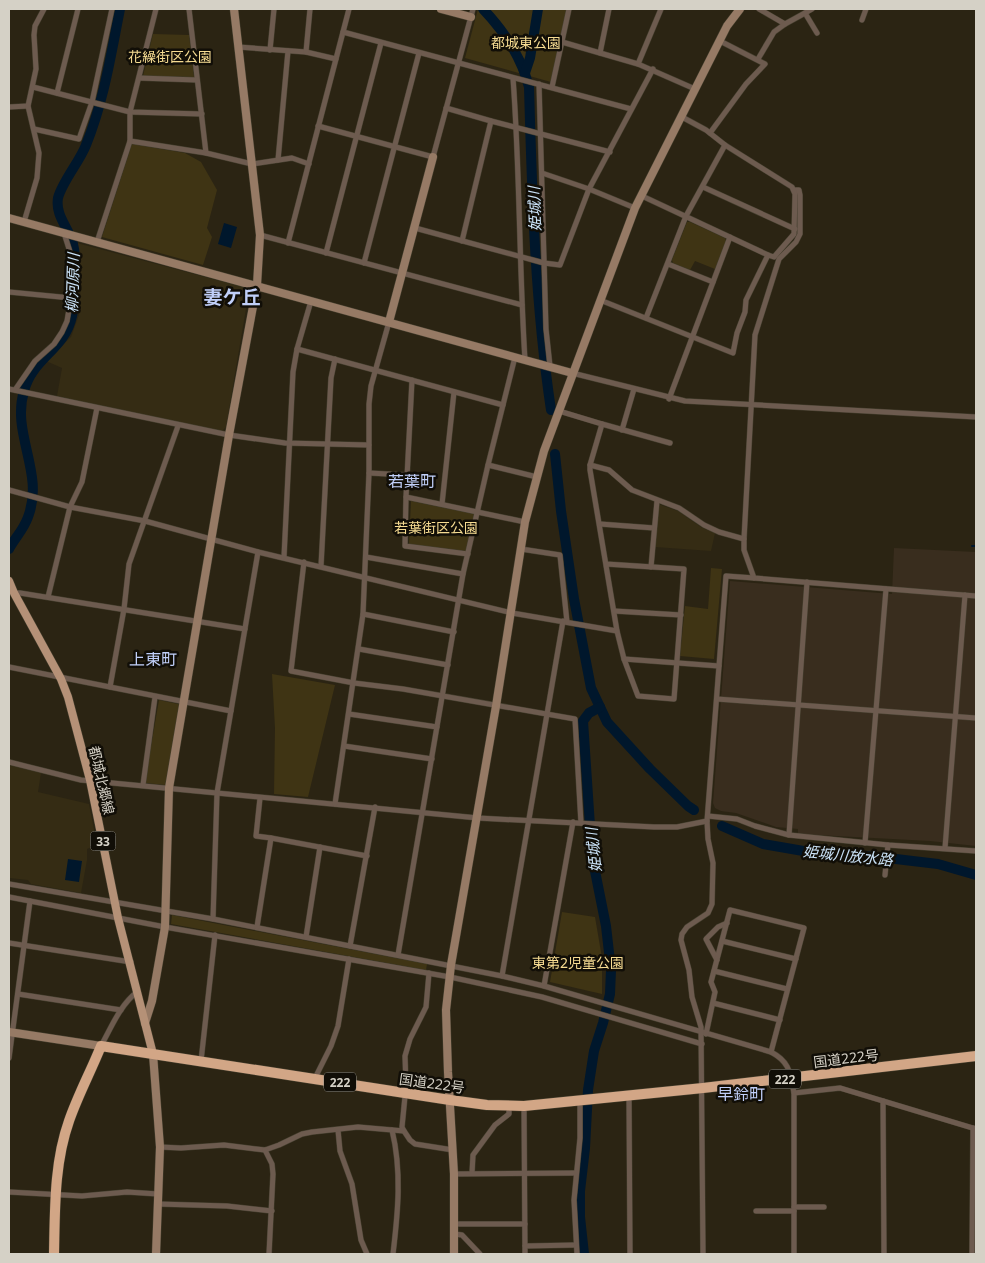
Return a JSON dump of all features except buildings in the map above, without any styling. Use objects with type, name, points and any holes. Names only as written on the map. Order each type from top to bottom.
[{"type":"highway","name":"国道222号","points":[[101,1046],[450,1100],[509,1106],[703,1088],[976,1056]]},
{"type":"highway","points":[[54,1254],[56,1196],[62,1144],[68,1121],[101,1046]]},
{"type":"main road","name":"都城北郷線","points":[[9,580],[14,593],[62,679],[78,731],[118,918],[131,962],[153,1054]]},
{"type":"street","points":[[24,222],[36,178],[39,153],[28,106],[36,69],[35,26],[44,9]]},
{"type":"street","points":[[57,93],[78,9]]},
{"type":"street","points":[[34,129],[80,139],[93,102],[112,9]]},
{"type":"street","points":[[97,242],[130,141],[130,112],[156,9]]},
{"type":"street","points":[[188,9],[206,153]]},
{"type":"street","points":[[146,1023],[152,1001],[165,927],[170,788],[229,436],[257,285],[260,235],[234,9]]},
{"type":"street","points":[[270,50],[274,9]]},
{"type":"street","points":[[306,52],[310,9]]},
{"type":"street","points":[[288,243],[349,9]]},
{"type":"street","points":[[335,804],[363,614],[369,473],[369,404],[375,370],[472,13],[441,9]]},
{"type":"street","points":[[552,87],[569,9]]},
{"type":"street","points":[[600,53],[609,9]]},
{"type":"street","points":[[638,64],[661,9]]},
{"type":"street","points":[[454,1254],[454,1174],[446,1010],[451,966],[478,818],[526,522],[544,451],[636,208],[727,26],[740,9]]},
{"type":"street","points":[[759,9],[785,24]]},
{"type":"street","points":[[758,60],[774,32],[812,9]]},
{"type":"street","points":[[862,20],[866,9]]},
{"type":"street","points":[[805,13],[817,33]]},
{"type":"street","points":[[343,32],[631,109]]},
{"type":"street","points":[[710,133],[746,84],[765,64],[720,41]]},
{"type":"street","points":[[562,42],[638,64],[695,89]]},
{"type":"street","points":[[326,253],[381,43]]},
{"type":"street","points":[[238,47],[306,52],[336,60]]},
{"type":"street","points":[[278,160],[288,51]]},
{"type":"street","points":[[364,263],[419,53]]},
{"type":"street","points":[[414,228],[544,263],[560,265],[590,189],[652,69]]},
{"type":"street","points":[[139,78],[197,80]]},
{"type":"street","points":[[516,78],[522,305],[526,360]]},
{"type":"street","points":[[538,84],[548,365]]},
{"type":"street","points":[[33,87],[130,112],[202,114]]},
{"type":"street","points":[[9,107],[28,106]]},
{"type":"street","points":[[446,108],[610,152]]},
{"type":"street","points":[[682,117],[710,133],[740,156],[794,190],[799,190],[800,195],[800,234],[796,242],[780,259],[757,327],[744,538],[744,550],[754,578]]},
{"type":"street","points":[[462,241],[491,121]]},
{"type":"street","points":[[318,126],[433,157]]},
{"type":"street","points":[[130,141],[206,153],[252,164],[292,158],[309,164]]},
{"type":"street","points":[[646,318],[686,216],[725,145]]},
{"type":"street","points":[[542,173],[590,189],[636,208]]},
{"type":"street","points":[[703,187],[795,229]]},
{"type":"street","points":[[642,196],[774,258],[792,237],[795,229],[794,190]]},
{"type":"street","points":[[9,218],[572,373],[685,402],[976,417]]},
{"type":"street","points":[[64,233],[71,256],[71,298],[66,321],[62,332],[54,344],[35,361],[14,390],[229,436],[289,443],[369,445]]},
{"type":"street","points":[[260,235],[522,305]]},
{"type":"street","points":[[669,398],[730,238]]},
{"type":"street","points":[[600,300],[733,353],[737,333],[745,312],[746,300],[768,255]]},
{"type":"street","points":[[668,264],[713,282]]},
{"type":"street","points":[[9,292],[71,298]]},
{"type":"street","points":[[284,557],[292,372],[310,301]]},
{"type":"street","points":[[297,349],[503,405]]},
{"type":"street","points":[[398,955],[459,599],[488,465],[515,356]]},
{"type":"street","points":[[321,566],[330,378],[335,359]]},
{"type":"street","points":[[412,380],[405,546],[468,554]]},
{"type":"street","points":[[622,430],[634,389]]},
{"type":"street","points":[[442,504],[454,392]]},
{"type":"street","points":[[48,597],[70,507],[82,482],[97,408]]},
{"type":"street","points":[[559,411],[670,444]]},
{"type":"street","points":[[602,424],[590,464],[600,524],[606,564],[617,631],[624,659],[638,696],[674,699],[682,615],[684,569],[606,564]]},
{"type":"street","points":[[110,687],[124,609],[129,564],[146,521],[178,426]]},
{"type":"street","points":[[590,464],[609,470],[632,490],[657,501],[680,508],[704,526],[744,538]]},
{"type":"street","points":[[488,465],[537,477]]},
{"type":"street","points":[[369,473],[408,475]]},
{"type":"street","points":[[9,490],[70,507],[146,521],[258,552],[512,613],[617,631]]},
{"type":"street","points":[[406,496],[526,522]]},
{"type":"street","points":[[652,567],[657,501]]},
{"type":"street","points":[[600,524],[654,528]]},
{"type":"street","points":[[502,976],[565,622],[560,555],[521,548]]},
{"type":"street","points":[[213,919],[217,793],[258,552]]},
{"type":"street","points":[[366,557],[464,574]]},
{"type":"street","points":[[304,562],[291,671],[575,719],[584,823]]},
{"type":"street","points":[[704,1033],[692,997],[689,970],[681,940],[682,934],[687,928],[708,913],[712,904],[713,863],[708,839],[707,819],[726,576],[976,596]]},
{"type":"street","points":[[789,835],[807,582]]},
{"type":"street","points":[[865,843],[886,589]]},
{"type":"street","points":[[14,593],[246,629]]},
{"type":"street","points":[[945,848],[965,595]]},
{"type":"street","points":[[614,611],[682,615]]},
{"type":"street","points":[[363,614],[454,632]]},
{"type":"street","points":[[359,650],[448,665]]},
{"type":"street","points":[[624,659],[719,666]]},
{"type":"street","points":[[9,667],[231,711]]},
{"type":"street","points":[[143,785],[155,697]]},
{"type":"street","points":[[717,698],[976,718]]},
{"type":"street","points":[[349,714],[437,727]]},
{"type":"street","points":[[344,746],[432,759]]},
{"type":"street","points":[[9,762],[81,780],[260,798],[375,807],[478,818],[667,827],[707,819],[738,818],[761,828],[789,835],[888,845],[976,851]]},
{"type":"street","points":[[260,798],[256,836],[367,856]]},
{"type":"street","points":[[350,946],[375,807]]},
{"type":"street","points":[[544,986],[573,822]]},
{"type":"street","points":[[257,927],[271,838]]},
{"type":"street","points":[[885,875],[888,845]]},
{"type":"street","points":[[306,937],[320,848]]},
{"type":"street","points":[[9,884],[257,927],[502,976],[544,986],[771,1052],[782,1057],[789,1069],[794,1093],[794,1254]]},
{"type":"street","points":[[9,897],[165,927],[450,977],[542,997],[702,1044]]},
{"type":"street","points":[[9,1058],[30,902]]},
{"type":"street","points":[[703,1254],[702,1044],[715,992],[711,982],[730,910],[804,928],[771,1052]]},
{"type":"street","points":[[717,960],[706,939],[718,927],[727,923]]},
{"type":"street","points":[[201,1061],[215,935]]},
{"type":"street","points":[[722,940],[796,959]]},
{"type":"street","points":[[9,943],[131,962]]},
{"type":"street","points":[[315,1078],[331,1046],[338,1026],[349,959]]},
{"type":"street","points":[[714,971],[787,989]]},
{"type":"street","points":[[429,973],[426,1008],[410,1038],[405,1056],[406,1093],[402,1127],[410,1140],[415,1144],[453,1150]]},
{"type":"street","points":[[11,1032],[101,1046],[121,1010],[130,997],[137,992]]},
{"type":"street","points":[[18,994],[121,1010]]},
{"type":"street","points":[[713,1003],[780,1020]]},
{"type":"street","points":[[153,1054],[160,1147],[156,1254]]},
{"type":"street","points":[[794,1093],[840,1088],[975,1128],[972,1254]]},
{"type":"street","points":[[629,1095],[630,1254]]},
{"type":"street","points":[[577,1254],[574,1213],[580,1138],[580,1100]]},
{"type":"street","points":[[883,1101],[884,1254]]},
{"type":"street","points":[[472,1173],[473,1155],[495,1125],[508,1114],[509,1106]]},
{"type":"street","points":[[524,1106],[525,1254]]},
{"type":"street","points":[[160,1147],[181,1148],[224,1145],[265,1150],[302,1134],[312,1132],[358,1127],[404,1131]]},
{"type":"street","points":[[338,1130],[340,1151],[352,1184],[361,1240],[367,1254]]},
{"type":"street","points":[[392,1130],[398,1152],[399,1187],[398,1215],[393,1254]]},
{"type":"street","points":[[265,1150],[272,1164],[273,1174],[269,1254]]},
{"type":"street","points":[[454,1174],[576,1173]]},
{"type":"street","points":[[9,1192],[56,1196],[127,1192],[158,1194]]},
{"type":"street","points":[[158,1204],[272,1211]]},
{"type":"street","points":[[756,1212],[824,1207]]},
{"type":"street","points":[[455,1224],[525,1224]]},
{"type":"street","points":[[455,1234],[462,1235],[480,1254]]},
{"type":"street","points":[[525,1246],[576,1245]]},
{"type":"shaded area","points":[[77,243],[247,288],[249,291],[226,427],[222,431],[174,423],[57,396],[62,368],[46,361],[71,337],[79,315],[81,282]]},
{"type":"shaded area","points":[[658,504],[678,511],[701,527],[715,533],[711,551],[655,547]]},
{"type":"shaded area","points":[[894,548],[976,552],[976,846],[930,841],[798,834],[798,829],[776,827],[715,808],[713,803],[730,581],[892,594]]},
{"type":"shaded area","points":[[9,765],[41,773],[38,792],[89,804],[97,845],[87,849],[81,893],[31,884],[28,880],[9,879]]},
{"type":"green space","name":"都城東公園","points":[[478,9],[567,9],[551,82],[465,58]]},
{"type":"green space","name":"花繰街区公園","points":[[153,34],[189,35],[194,77],[143,76]]},
{"type":"green space","points":[[132,144],[185,153],[201,162],[217,190],[207,228],[212,237],[203,265],[102,237]]},
{"type":"green space","points":[[687,222],[725,238],[726,241],[715,269],[695,261],[690,270],[673,263],[672,260]]},
{"type":"green space","name":"若葉街区公園","points":[[411,501],[474,514],[466,551],[409,544]]},
{"type":"green space","points":[[711,568],[722,569],[714,659],[680,656],[685,606],[708,609]]},
{"type":"green space","points":[[272,674],[335,685],[308,797],[274,794],[275,728]]},
{"type":"green space","points":[[159,700],[180,705],[165,785],[146,783],[145,781]]},
{"type":"green space","name":"東第2児童公園","points":[[562,912],[595,917],[602,958],[602,994],[550,982]]},
{"type":"green space","points":[[172,915],[427,964],[426,970],[171,924]]},
{"type":"water","points":[[224,223],[237,227],[231,248],[218,244]]},
{"type":"water","points":[[68,859],[82,861],[79,882],[65,880]]},
{"type":"waterway","name":"柳河原川","points":[[9,549],[28,517],[32,501],[31,469],[22,423],[21,407],[24,391],[28,379],[34,370],[63,337],[73,313],[75,256],[71,238],[59,211],[58,198],[63,185],[83,151],[98,112],[120,9]]},
{"type":"waterway","name":"姫城川","points":[[483,9],[517,55],[529,87],[538,289],[551,410]]},
{"type":"waterway","name":"姫城川","points":[[525,73],[530,58],[538,9]]},
{"type":"waterway","name":"姫城川","points":[[555,454],[574,599],[591,688],[607,722],[650,769],[694,810]]},
{"type":"waterway","name":"姫城川","points":[[584,1254],[580,1217],[580,1191],[585,1148],[588,1090],[594,1051],[610,994],[611,970],[606,926],[592,856],[583,721],[589,713],[600,707]]},
{"type":"waterway","name":"姫城川放水路","points":[[722,826],[763,844],[815,853],[879,857],[938,864],[976,875]]},
{"type":"district","name":"妻ケ丘","points":[[232,297]]},
{"type":"district","name":"若葉町","points":[[412,481]]},
{"type":"district","name":"上東町","points":[[153,659]]},
{"type":"district","name":"早鈴町","points":[[741,1094]]}]
